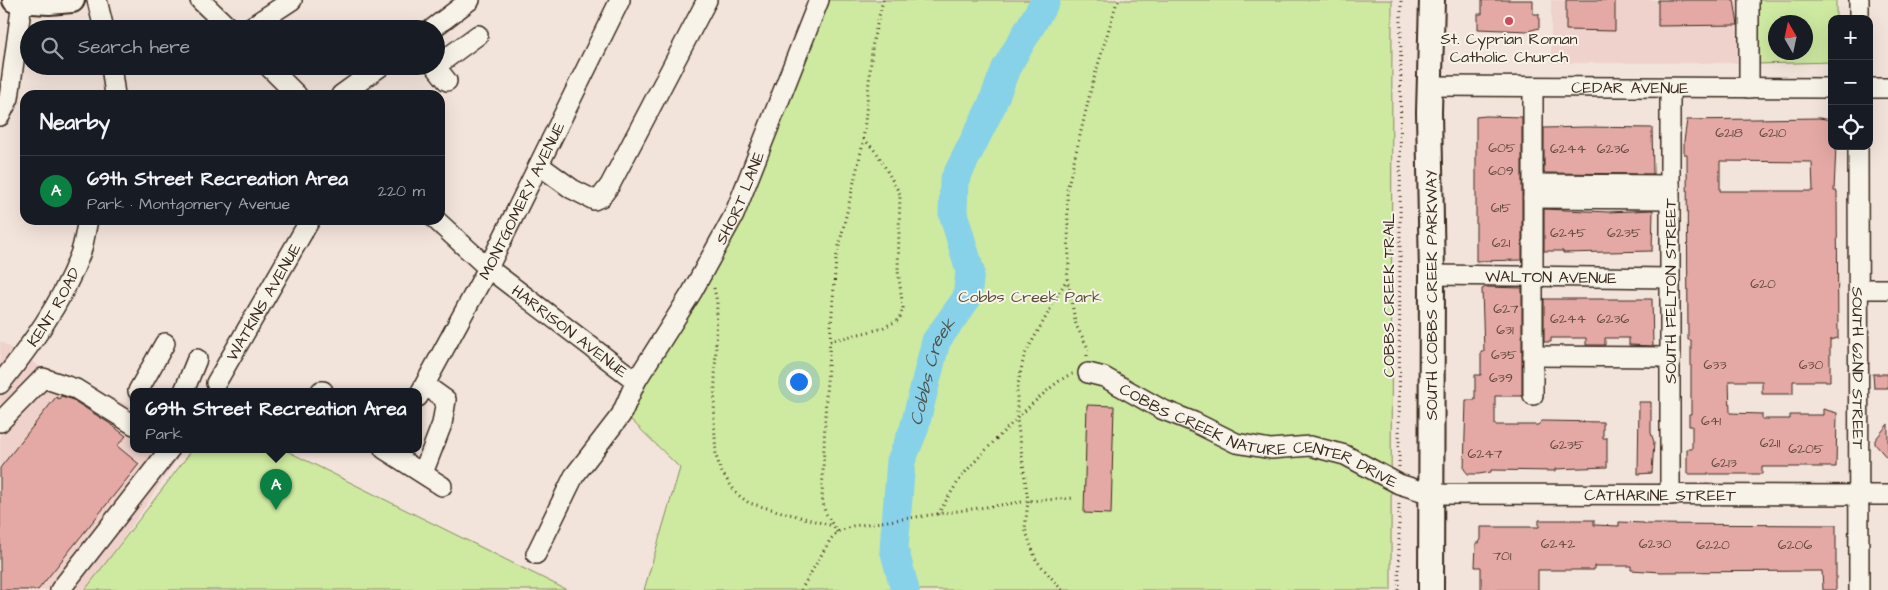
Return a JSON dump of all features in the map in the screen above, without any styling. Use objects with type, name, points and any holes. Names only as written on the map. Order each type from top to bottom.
[{"type":"main road","points":[[19,1],[72,0]]},
{"type":"main road","name":"SOUTH COBBS CREEK PARKWAY","points":[[1431,590],[1432,275],[1430,86],[1432,0]]},
{"type":"street","points":[[97,0],[102,20]]},
{"type":"street","points":[[200,0],[221,20]]},
{"type":"street","points":[[262,20],[292,0]]},
{"type":"street","points":[[444,20],[470,0]]},
{"type":"street","name":"MONTGOMERY AVENUE","points":[[422,391],[488,268],[620,0]]},
{"type":"street","points":[[539,165],[584,196],[594,200],[601,197],[610,185],[707,0]]},
{"type":"street","name":"SHORT LANE","points":[[536,554],[574,476],[621,415],[636,381],[705,268],[734,215],[819,0]]},
{"type":"street","points":[[1749,0],[1749,88]]},
{"type":"street","points":[[1859,0],[1859,15]]},
{"type":"street","points":[[0,116],[9,98],[8,46],[19,1]]},
{"type":"street","points":[[445,59],[478,35]]},
{"type":"street","points":[[112,75],[114,90]]},
{"type":"street","points":[[277,75],[292,90]]},
{"type":"street","points":[[348,90],[369,75]]},
{"type":"street","points":[[442,75],[447,81]]},
{"type":"street","name":"CEDAR AVENUE","points":[[1430,86],[1828,88]]},
{"type":"street","points":[[1533,88],[1533,395]]},
{"type":"street","name":"SOUTH FELTON STREET","points":[[1670,88],[1670,495]]},
{"type":"street","points":[[1873,88],[1888,88]]},
{"type":"street","name":"SOUTH 62ND STREET","points":[[1858,150],[1860,289],[1859,590]]},
{"type":"street","points":[[1533,191],[1670,192]]},
{"type":"street","name":"KENT ROAD","points":[[0,384],[30,346],[67,286],[80,256],[87,225]]},
{"type":"street","name":"WATKINS AVENUE","points":[[216,383],[307,225]]},
{"type":"street","name":"HARRISON AVENUE","points":[[441,225],[488,268],[636,381]]},
{"type":"street","name":"WALTON AVENUE","points":[[1432,275],[1670,278]]},
{"type":"street","points":[[1860,289],[1888,289]]},
{"type":"street","points":[[140,388],[165,343]]},
{"type":"street","points":[[1533,356],[1670,357]]},
{"type":"street","points":[[185,388],[197,359]]},
{"type":"street","name":"COBBS CREEK NATURE CENTER DRIVE","points":[[1088,372],[1104,377],[1160,409],[1194,422],[1236,443],[1271,449],[1310,446],[1345,454],[1399,484],[1431,494]]},
{"type":"street","points":[[0,420],[42,378],[76,389],[128,421]]},
{"type":"street","points":[[422,391],[446,400],[442,424],[423,473]]},
{"type":"street","points":[[60,590],[167,453]]},
{"type":"street","points":[[393,453],[442,486]]},
{"type":"street","name":"CATHARINE STREET","points":[[1431,494],[1888,495]]},
{"type":"path","points":[[837,532],[825,512],[822,497],[824,427],[834,309],[836,259],[863,138],[874,41],[883,0]]},
{"type":"path","points":[[1087,346],[1076,325],[1067,278],[1069,263],[1067,190],[1092,85],[1119,0]]},
{"type":"path","name":"COBBS CREEK TRAIL","points":[[1399,590],[1401,0]]},
{"type":"path","points":[[1401,112],[1409,112]]},
{"type":"path","points":[[830,341],[880,329],[899,320],[902,308],[898,271],[900,194],[876,153],[863,138]]},
{"type":"path","points":[[705,268],[714,288],[717,302],[714,418],[716,456],[722,473],[737,494],[749,503],[833,526]]},
{"type":"path","points":[[1062,590],[1036,560],[1025,530],[1028,501],[1017,419],[1016,389],[1024,356],[1067,278]]},
{"type":"path","points":[[938,514],[963,475],[1051,386],[1068,374],[1088,372]]},
{"type":"path","points":[[801,590],[837,532],[853,526],[1028,501],[1074,498]]},
{"type":"shaded area","points":[[1551,0],[1744,0],[1744,63],[1551,63]]},
{"type":"shaded area","points":[[0,341],[39,366],[130,406],[130,453],[181,453],[88,590],[0,590]]},
{"type":"green space","name":"Cobbs Creek Park","points":[[825,0],[1392,0],[1391,590],[644,590],[680,468],[621,410],[753,171]]},
{"type":"green space","points":[[1757,0],[1836,0],[1836,15],[1828,15],[1828,62],[1757,64]]},
{"type":"green space","points":[[190,453],[291,453],[567,590],[85,590]]},
{"type":"building","name":"St. Cyprian Roman Catholic Church","points":[[1482,0],[1533,0],[1533,14],[1539,14],[1539,28],[1528,31],[1478,29],[1478,14],[1482,14]]},
{"type":"building","points":[[1566,0],[1615,0],[1615,31],[1566,30]]},
{"type":"building","points":[[1658,0],[1734,0],[1738,25],[1658,26]]},
{"type":"building","points":[[1476,117],[1522,117],[1522,260],[1476,261]]},
{"type":"building","points":[[1828,119],[1828,150],[1836,150],[1834,191],[1837,191],[1838,338],[1830,340],[1830,381],[1793,381],[1793,394],[1762,394],[1762,381],[1729,381],[1730,413],[1762,414],[1762,419],[1790,419],[1790,415],[1823,415],[1823,409],[1837,413],[1836,467],[1762,467],[1762,474],[1687,474],[1687,449],[1692,449],[1692,426],[1689,426],[1689,414],[1691,414],[1691,340],[1688,340],[1687,154],[1684,154],[1687,120]],"holes":[[[1720,161],[1812,162],[1813,191],[1720,191]]]},
{"type":"building","points":[[1544,128],[1652,128],[1653,174],[1544,173]]},
{"type":"building","points":[[1544,209],[1608,212],[1653,210],[1652,251],[1563,253],[1563,251],[1544,251]]},
{"type":"building","points":[[1486,287],[1522,288],[1522,396],[1495,396],[1495,425],[1538,425],[1542,421],[1603,422],[1603,438],[1607,438],[1607,467],[1555,469],[1555,471],[1491,470],[1491,472],[1479,474],[1468,474],[1464,469],[1466,400],[1475,400],[1475,375],[1481,375],[1481,352],[1484,352],[1482,289]]},
{"type":"building","points":[[1544,299],[1652,299],[1653,346],[1629,345],[1629,338],[1605,338],[1605,345],[1586,345],[1586,338],[1551,338],[1551,342],[1544,342]]},
{"type":"building","points":[[1873,374],[1888,374],[1888,388],[1874,388]]},
{"type":"building","points":[[61,396],[71,399],[126,436],[117,446],[139,464],[38,590],[0,590],[0,468],[56,397],[59,399]]},
{"type":"building","points":[[1639,402],[1651,402],[1651,433],[1654,442],[1652,473],[1638,474]]},
{"type":"building","points":[[1087,405],[1114,406],[1111,514],[1084,513]]},
{"type":"building","points":[[1888,424],[1888,459],[1875,444],[1875,440]]},
{"type":"building","points":[[1539,520],[1594,520],[1594,525],[1619,526],[1619,522],[1644,524],[1836,525],[1836,590],[1823,590],[1822,571],[1661,572],[1631,570],[1631,566],[1594,566],[1594,570],[1538,570],[1538,590],[1481,590],[1481,567],[1475,567],[1476,543],[1479,543],[1481,539],[1481,527],[1539,527]]},
{"type":"waterway","name":"Cobbs Creek","points":[[905,590],[894,549],[901,461],[914,429],[936,341],[967,298],[970,271],[953,213],[954,181],[991,107],[1006,68],[1046,0]]},
{"type":"place","name":"St. Cyprian Roman Catholic Church","points":[[1509,21]]},
{"type":"place","name":"69th Street Recreation Area","points":[[276,510]]}]
